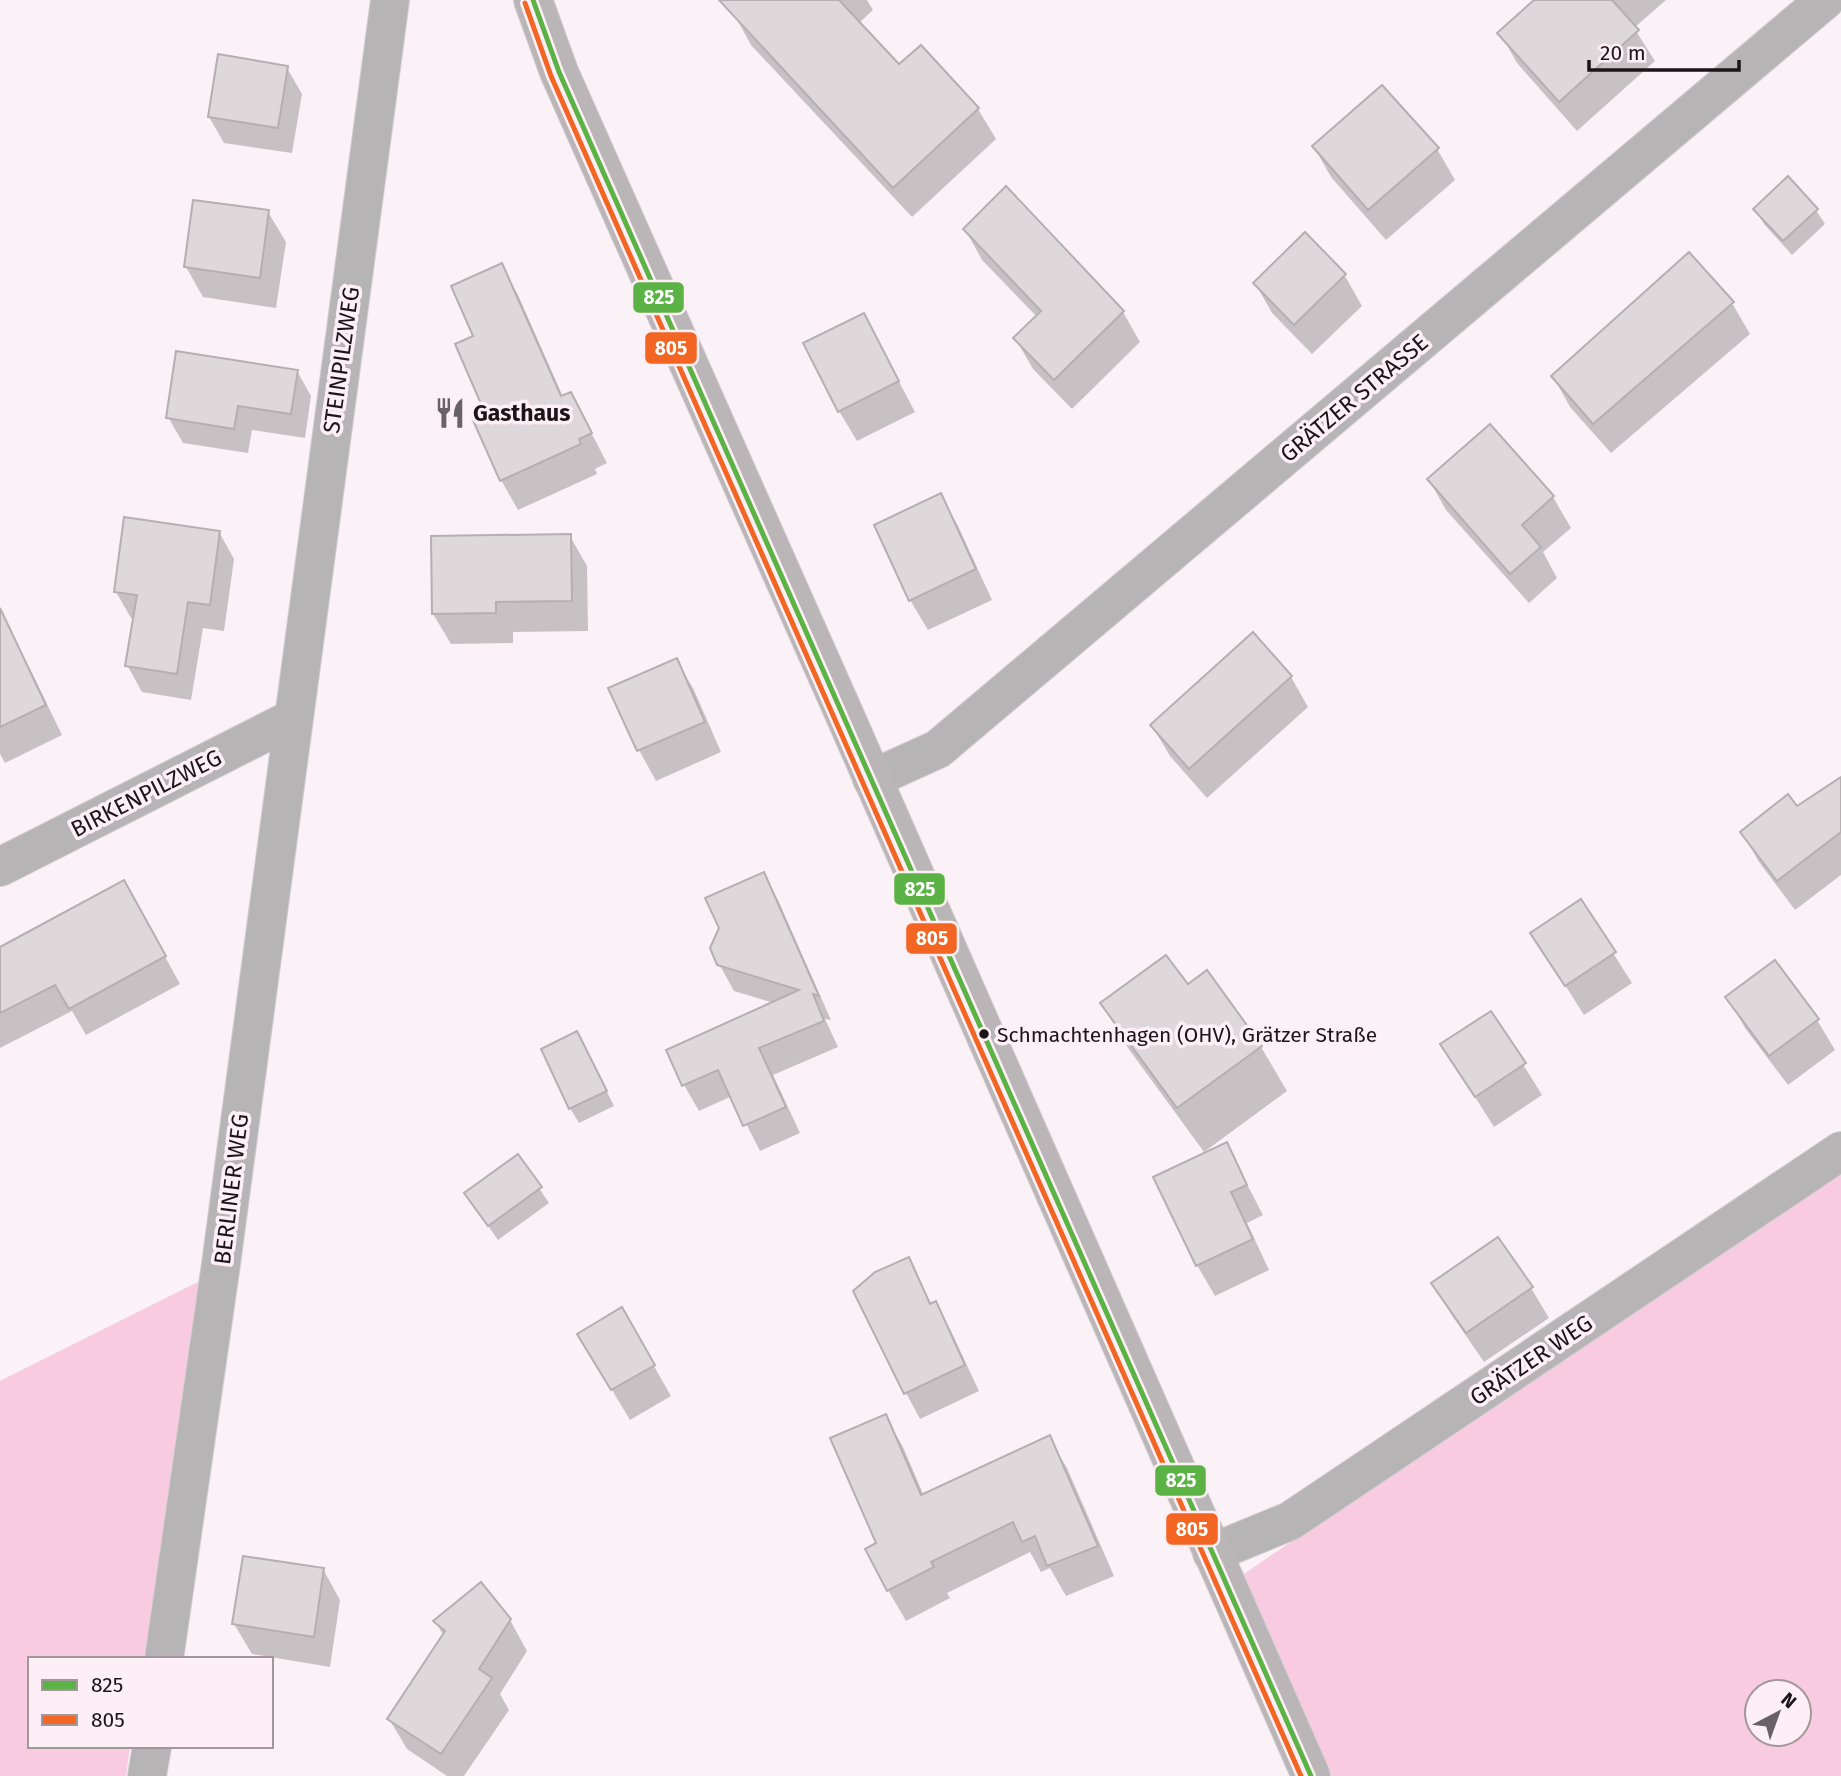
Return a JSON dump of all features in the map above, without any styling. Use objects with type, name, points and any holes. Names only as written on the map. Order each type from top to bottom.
[{"type":"main road","points":[[533,0],[559,72],[1311,1776]]},
{"type":"street","name":"STEINPILZWEG","points":[[292,719],[390,0]]},
{"type":"street","name":"GRÄTZER STRASSE","points":[[872,779],[938,749],[1825,0]]},
{"type":"street","name":"BIRKENPILZWEG","points":[[0,867],[292,719]]},
{"type":"street","name":"BERLINER WEG","points":[[164,1657],[221,1264],[292,719]]},
{"type":"street","name":"GRÄTZER WEG","points":[[1212,1553],[1290,1521],[1841,1151]]},
{"type":"street","points":[[147,1776],[152,1748]]},
{"type":"shaded area","points":[[1841,1175],[1841,1776],[1326,1776],[1238,1578],[1615,1321]]},
{"type":"shaded area","points":[[202,1280],[144,1657],[28,1657],[28,1748],[130,1748],[126,1776],[0,1776],[0,1381]]},
{"type":"building","points":[[719,0],[839,0],[899,64],[921,45],[979,108],[893,188]]},
{"type":"building","points":[[1534,0],[1612,0],[1639,30],[1559,102],[1497,33]]},
{"type":"building","points":[[218,54],[288,66],[278,128],[208,117]]},
{"type":"building","points":[[1382,85],[1439,148],[1368,210],[1312,146]]},
{"type":"building","points":[[1788,176],[1818,209],[1783,241],[1753,209]]},
{"type":"building","points":[[1006,186],[1124,311],[1054,380],[1013,338],[1041,311],[963,229]]},
{"type":"building","points":[[193,200],[269,210],[260,278],[184,267]]},
{"type":"building","points":[[1305,232],[1346,274],[1294,325],[1253,283]]},
{"type":"building","points":[[1689,252],[1734,302],[1593,424],[1551,376]]},
{"type":"building","points":[[502,263],[561,396],[571,392],[592,433],[579,439],[581,444],[500,481],[472,418],[485,413],[455,344],[473,336],[451,286]]},
{"type":"building","points":[[864,313],[899,381],[838,412],[803,343]]},
{"type":"building","points":[[176,351],[298,370],[291,414],[238,406],[234,429],[166,418]]},
{"type":"building","points":[[1490,424],[1554,496],[1522,525],[1541,547],[1510,574],[1427,479]]},
{"type":"building","points":[[941,493],[976,569],[909,601],[874,525]]},
{"type":"building","points":[[124,517],[220,531],[210,605],[188,602],[177,674],[125,666],[137,595],[114,592]]},
{"type":"building","points":[[571,534],[572,601],[496,602],[496,613],[432,614],[431,536]]},
{"type":"building","points":[[0,608],[46,705],[0,727]]},
{"type":"building","points":[[1253,632],[1292,676],[1189,769],[1150,725]]},
{"type":"building","points":[[677,658],[705,722],[637,751],[608,688]]},
{"type":"building","points":[[1841,777],[1841,832],[1777,881],[1740,832],[1788,794],[1797,806]]},
{"type":"building","points":[[764,872],[819,996],[813,994],[824,1021],[759,1048],[786,1107],[743,1126],[718,1070],[682,1086],[666,1050],[799,990],[717,965],[710,948],[719,928],[705,898]]},
{"type":"building","points":[[124,880],[166,956],[69,1009],[55,985],[0,1013],[0,947]]},
{"type":"building","points":[[1581,899],[1616,952],[1565,986],[1530,933]]},
{"type":"building","points":[[1166,955],[1188,984],[1207,970],[1262,1046],[1177,1108],[1100,1003]]},
{"type":"building","points":[[1775,960],[1819,1019],[1769,1056],[1725,997]]},
{"type":"building","points":[[1491,1011],[1526,1063],[1475,1097],[1440,1044]]},
{"type":"building","points":[[577,1031],[607,1091],[569,1109],[541,1049]]},
{"type":"building","points":[[1227,1142],[1247,1185],[1231,1192],[1253,1239],[1196,1266],[1153,1177]]},
{"type":"building","points":[[518,1154],[542,1187],[488,1226],[464,1193]]},
{"type":"building","points":[[1498,1237],[1533,1287],[1466,1333],[1431,1283]]},
{"type":"building","points":[[909,1257],[930,1304],[936,1301],[965,1365],[904,1394],[853,1291],[875,1272]]},
{"type":"building","points":[[622,1307],[655,1365],[611,1390],[577,1334]]},
{"type":"building","points":[[886,1414],[921,1495],[1050,1435],[1098,1546],[1047,1566],[1035,1536],[1022,1542],[1013,1522],[931,1562],[934,1567],[887,1591],[865,1549],[876,1543],[830,1438]]},
{"type":"building","points":[[243,1556],[324,1568],[314,1637],[232,1624]]},
{"type":"building","points":[[481,1582],[511,1619],[479,1669],[492,1678],[441,1754],[387,1719],[445,1631],[433,1621]]},
{"type":"transit line","name":"825","points":[[533,0],[559,72],[1311,1776]]},
{"type":"transit line","name":"805","points":[[525,3],[551,76],[1301,1776]]},
{"type":"place","name":"Gasthaus","points":[[450,413]]},
{"type":"place","name":"Schmachtenhagen (OHV), Grätzer Straße","points":[[984,1034]]}]
